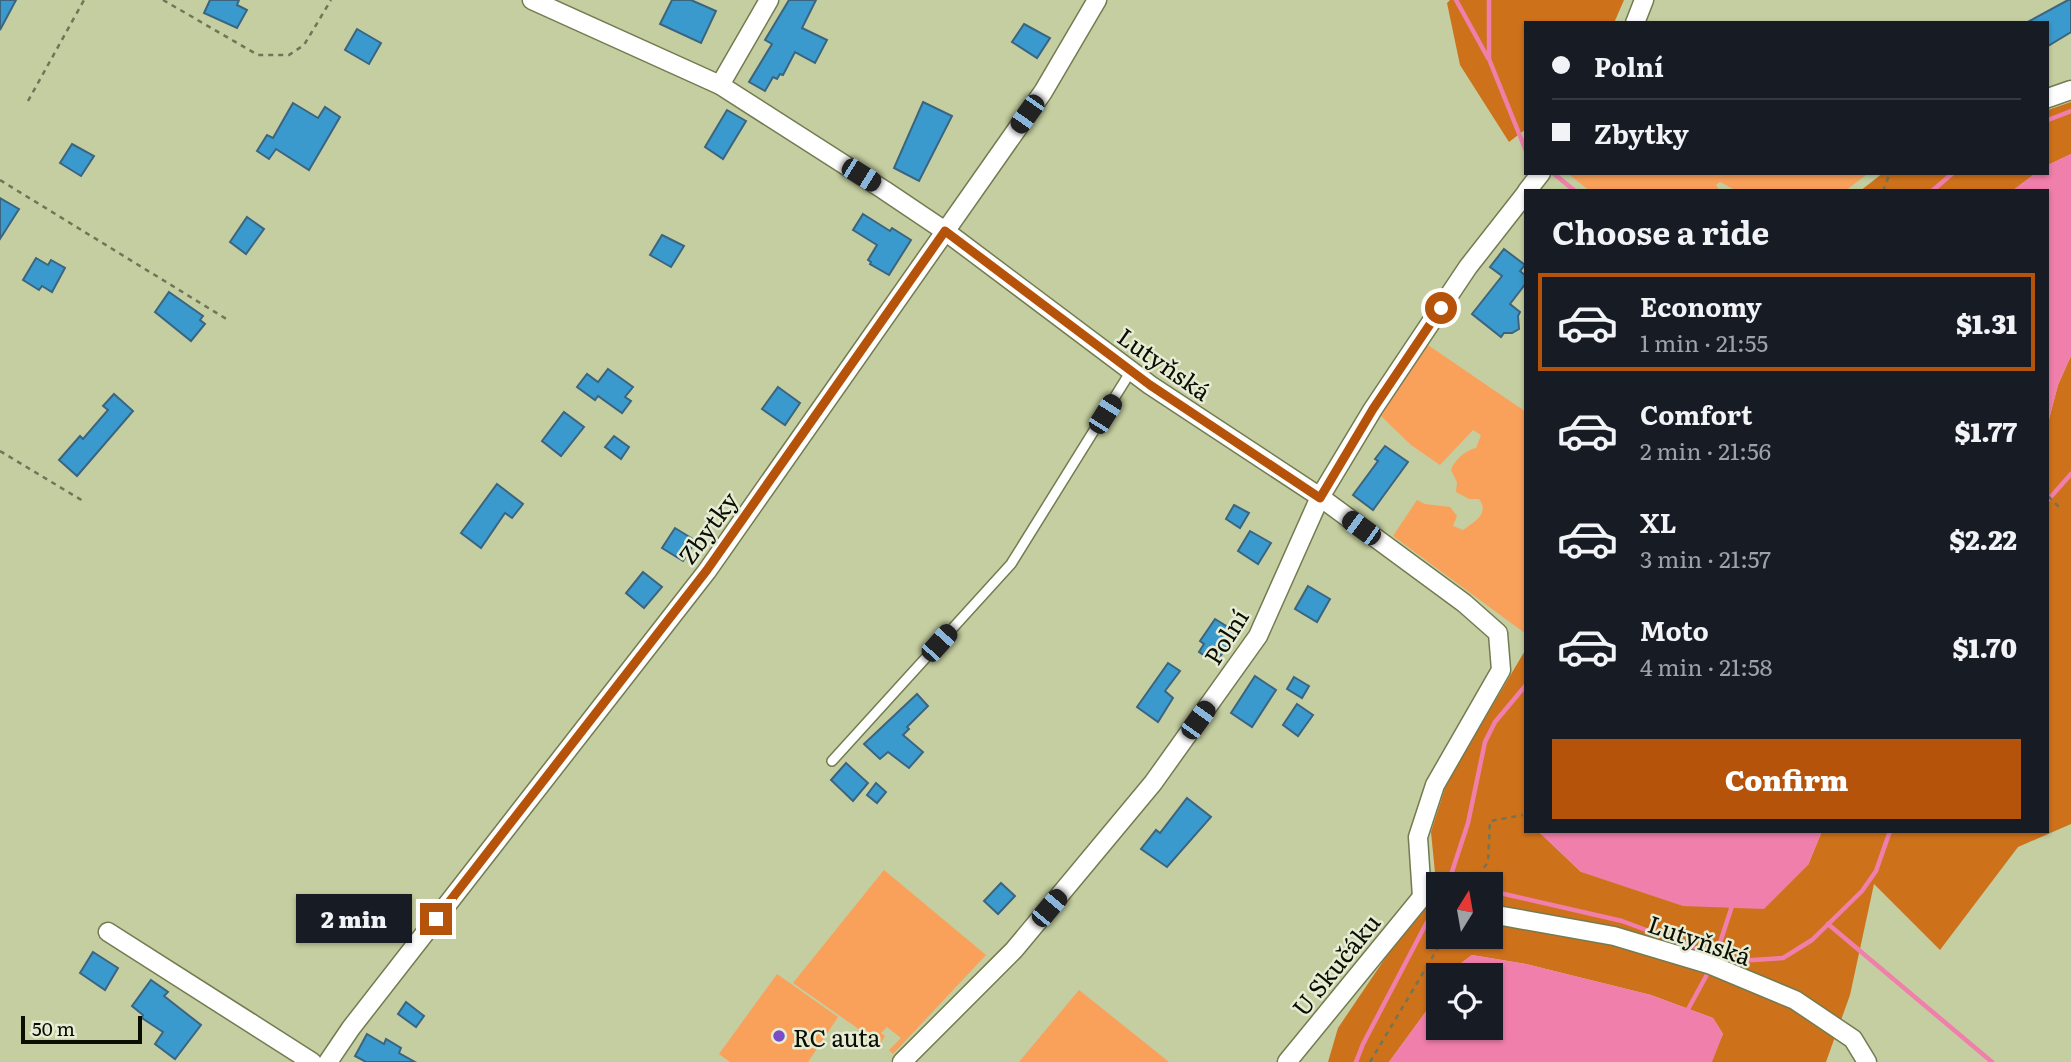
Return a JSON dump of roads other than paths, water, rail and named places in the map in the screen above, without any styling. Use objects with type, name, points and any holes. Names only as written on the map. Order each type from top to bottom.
[{"type":"street","name":"Lutyňská","points":[[532,0],[720,85],[884,190],[945,231],[1131,371],[1320,498],[1464,603],[1498,633],[1501,670],[1435,785],[1418,837],[1426,879]]},
{"type":"street","points":[[720,85],[769,0]]},
{"type":"street","name":"Zbytky","points":[[328,1062],[368,1006],[707,570],[1043,92],[1097,0]]},
{"type":"street","points":[[1636,21],[1644,0]]},
{"type":"street","points":[[2049,98],[2071,90]]},
{"type":"street","name":"Polní","points":[[902,1062],[1014,950],[1153,782],[1258,636],[1320,498],[1373,409],[1461,278],[1524,196]]},
{"type":"street","name":"U Skučáku","points":[[1287,1062],[1426,905]]},
{"type":"street","name":"Lutyňská","points":[[1503,916],[1614,936],[1711,965],[1794,1000],[1853,1040],[1867,1062]]},
{"type":"street","points":[[108,932],[312,1062]]},
{"type":"lane","points":[[832,761],[1011,564],[1131,371]]},
{"type":"waterway","points":[[1456,0],[1488,58]]},
{"type":"waterway","points":[[1489,0],[1489,59],[1524,146]]},
{"type":"waterway","points":[[2049,120],[2071,111]]},
{"type":"waterway","points":[[1555,175],[1573,189]]},
{"type":"waterway","points":[[1934,189],[1951,175]]},
{"type":"waterway","points":[[2049,499],[2071,474]]},
{"type":"waterway","points":[[1452,872],[1468,823],[1485,742],[1495,722],[1524,687]]},
{"type":"waterway","points":[[1503,894],[1622,921],[1716,956],[1738,961],[1783,958],[1812,940],[1862,891],[1876,871],[1889,833]]},
{"type":"waterway","points":[[1715,958],[1733,903]]},
{"type":"waterway","points":[[1356,1062],[1426,924]]},
{"type":"waterway","points":[[1828,924],[1992,1062]]},
{"type":"waterway","points":[[1686,1013],[1710,969]]},
{"type":"place","name":"RC auta","points":[[779,1036]]}]
